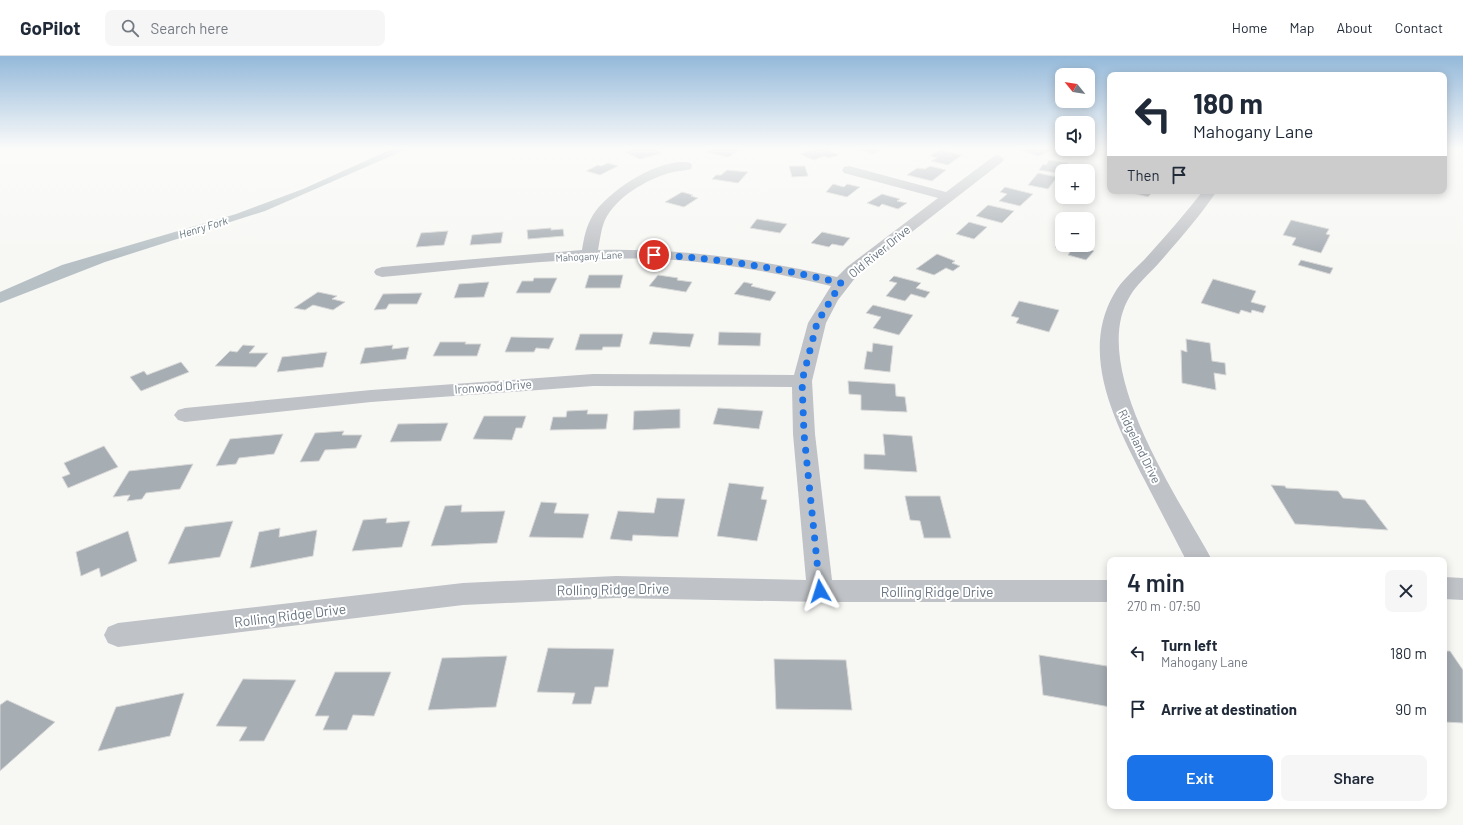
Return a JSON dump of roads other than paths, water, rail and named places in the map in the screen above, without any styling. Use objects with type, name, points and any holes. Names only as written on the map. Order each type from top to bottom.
[{"type":"street","points":[[589,256],[594,228],[601,214],[609,205],[635,185]]},
{"type":"street","points":[[906,185],[949,196]]},
{"type":"street","name":"Old River Drive","points":[[820,591],[804,434],[802,381],[817,323],[841,283],[869,257],[964,185]]},
{"type":"street","name":"Ridgeland Drive","points":[[1197,557],[1128,424],[1113,379],[1110,351],[1110,330],[1115,308],[1122,294],[1184,224],[1208,194]]},
{"type":"street","name":"Mahogany Lane","points":[[382,272],[628,254],[721,260],[794,271],[841,283]]},
{"type":"street","name":"Ironwood Drive","points":[[185,415],[379,396],[585,380],[802,381]]},
{"type":"street","name":"Rolling Ridge Drive","points":[[118,635],[463,594],[616,587],[820,591],[1107,591]]},
{"type":"street","points":[[1447,588],[1463,589]]},
{"type":"water","name":"Henry Fork","points":[[312,185],[325,185],[265,211],[105,262],[0,303],[0,292],[62,265],[236,214]]}]
